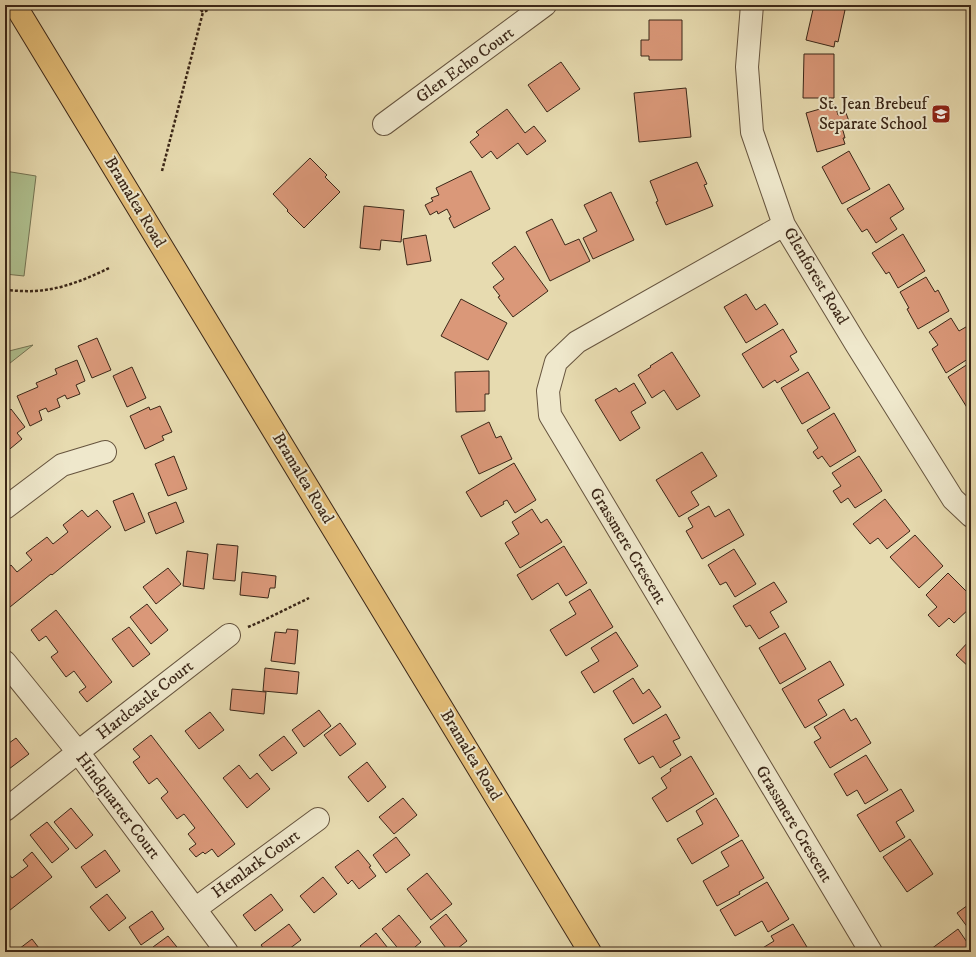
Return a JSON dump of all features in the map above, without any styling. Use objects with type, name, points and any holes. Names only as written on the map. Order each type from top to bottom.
[{"type":"main road","name":"Bramalea Road","points":[[15,5],[590,952]]},
{"type":"street","name":"Glen Echo Court","points":[[384,124],[545,5]]},
{"type":"street","name":"Glenforest Road","points":[[752,5],[747,67],[752,132],[784,225],[953,499],[971,516]]},
{"type":"street","name":"Grassmere Crescent","points":[[784,225],[577,342],[556,362],[548,391],[550,415],[871,952]]},
{"type":"street","points":[[5,508],[62,465],[105,452]]},
{"type":"street","name":"Hardcastle Court","points":[[5,810],[229,635]]},
{"type":"street","name":"Hindquarter Court","points":[[5,662],[78,752],[228,952]]},
{"type":"street","name":"Hemlark Court","points":[[195,909],[318,819]]},
{"type":"path","points":[[199,5],[200,10],[203,12]]},
{"type":"path","points":[[162,171],[203,12],[209,9],[211,5]]},
{"type":"path","points":[[5,290],[45,290],[90,278],[109,268]]},
{"type":"path","points":[[229,635],[309,598]]},
{"type":"green space","points":[[5,171],[36,176],[24,276],[5,274]]},
{"type":"green space","points":[[33,345],[5,367],[5,352]]},
{"type":"building","points":[[814,5],[835,5],[844,7],[845,10],[838,42],[835,41],[834,47],[806,40]]},
{"type":"building","points":[[649,20],[682,20],[682,60],[649,60],[649,56],[641,56],[641,40],[649,40]]},
{"type":"building","points":[[804,54],[834,54],[834,98],[803,98]]},
{"type":"building","points":[[561,62],[580,89],[547,112],[528,85]]},
{"type":"building","points":[[686,88],[691,137],[639,142],[634,93]]},
{"type":"building","points":[[834,105],[838,115],[846,113],[850,124],[842,127],[845,144],[817,152],[806,113]]},
{"type":"building","points":[[507,109],[525,133],[534,126],[546,141],[527,155],[518,143],[497,159],[491,151],[482,158],[470,142],[479,135],[476,132]]},
{"type":"building","points":[[849,151],[870,189],[842,204],[822,167]]},
{"type":"building","points":[[310,158],[327,175],[325,177],[340,192],[304,228],[273,194]]},
{"type":"building","points":[[697,162],[707,184],[704,185],[713,206],[666,225],[656,202],[658,201],[650,181]]},
{"type":"building","points":[[471,171],[490,209],[454,228],[449,218],[451,217],[447,209],[438,214],[437,211],[430,215],[425,205],[433,201],[431,198],[439,195],[436,188]]},
{"type":"building","points":[[889,184],[904,209],[890,218],[897,229],[876,243],[867,229],[862,232],[847,209]]},
{"type":"building","points":[[611,192],[634,240],[593,259],[583,238],[597,231],[584,205]]},
{"type":"building","points":[[364,206],[404,210],[401,242],[381,240],[380,250],[360,248]]},
{"type":"building","points":[[552,219],[565,245],[579,239],[590,261],[550,281],[526,232]]},
{"type":"building","points":[[903,234],[925,271],[898,288],[889,272],[886,274],[872,253]]},
{"type":"building","points":[[426,235],[431,261],[407,265],[403,239]]},
{"type":"building","points":[[515,246],[548,291],[513,317],[498,297],[500,296],[493,287],[504,279],[492,263]]},
{"type":"building","points":[[926,277],[935,292],[938,290],[949,311],[918,329],[900,292]]},
{"type":"building","points":[[746,294],[756,310],[765,304],[778,324],[746,343],[724,307]]},
{"type":"building","points":[[461,299],[507,323],[488,360],[441,336]]},
{"type":"building","points":[[951,318],[959,331],[971,324],[971,357],[946,373],[932,349],[938,345],[929,332]]},
{"type":"building","points":[[783,329],[797,352],[790,356],[799,370],[777,383],[775,380],[763,388],[742,354]]},
{"type":"building","points":[[97,338],[111,370],[92,378],[78,346]]},
{"type":"building","points":[[672,352],[700,396],[677,410],[664,390],[652,398],[638,375]]},
{"type":"building","points":[[77,360],[85,381],[76,385],[80,394],[67,399],[65,395],[57,399],[60,407],[48,412],[46,408],[39,411],[42,420],[30,426],[17,396],[38,387],[36,383],[57,374],[55,369]]},
{"type":"building","points":[[971,362],[971,414],[948,377]]},
{"type":"building","points":[[132,367],[146,398],[127,407],[113,376]]},
{"type":"building","points":[[489,371],[489,394],[485,394],[485,411],[456,412],[455,372]]},
{"type":"building","points":[[808,372],[830,408],[802,424],[781,388]]},
{"type":"building","points":[[634,383],[646,403],[631,412],[640,428],[620,441],[595,400],[616,388],[619,392]]},
{"type":"building","points":[[160,406],[172,432],[162,436],[164,440],[145,449],[130,416],[149,407],[150,410]]},
{"type":"building","points":[[11,409],[25,427],[17,433],[22,439],[5,453],[5,414]]},
{"type":"building","points":[[834,413],[856,451],[830,467],[822,456],[818,459],[813,452],[818,448],[807,430]]},
{"type":"building","points":[[489,422],[496,438],[501,436],[512,459],[479,474],[461,436]]},
{"type":"building","points":[[702,452],[717,476],[691,492],[699,505],[679,517],[656,480]]},
{"type":"building","points":[[174,456],[187,489],[168,496],[155,464]]},
{"type":"building","points":[[859,456],[882,491],[855,508],[848,498],[841,503],[833,491],[841,486],[832,473]]},
{"type":"building","points":[[514,463],[536,500],[515,513],[507,500],[503,502],[504,504],[481,517],[466,492]]},
{"type":"building","points":[[133,493],[145,522],[125,531],[113,501]]},
{"type":"building","points":[[885,499],[910,531],[887,549],[878,538],[870,544],[853,524]]},
{"type":"building","points":[[176,502],[184,522],[156,534],[148,513]]},
{"type":"building","points":[[709,506],[715,517],[729,509],[744,535],[702,559],[686,531],[693,527],[688,518]]},
{"type":"building","points":[[532,509],[541,523],[547,519],[562,542],[520,568],[505,543],[519,534],[512,522]]},
{"type":"building","points":[[82,510],[88,517],[97,510],[111,527],[5,611],[5,570],[11,565],[17,572],[32,560],[26,553],[47,537],[53,544],[68,532],[63,525]]},
{"type":"building","points":[[915,535],[943,566],[919,588],[890,557]]},
{"type":"building","points":[[217,544],[238,546],[235,581],[213,579]]},
{"type":"building","points":[[564,546],[587,583],[566,596],[558,583],[532,600],[517,575]]},
{"type":"building","points":[[734,549],[756,584],[735,597],[726,582],[720,585],[708,565]]},
{"type":"building","points":[[187,551],[208,554],[204,589],[183,586]]},
{"type":"building","points":[[168,568],[181,584],[156,604],[143,587]]},
{"type":"building","points":[[242,572],[276,576],[275,588],[270,588],[268,598],[240,595]]},
{"type":"building","points":[[948,573],[971,596],[971,607],[954,623],[949,618],[939,627],[928,615],[937,607],[926,595]]},
{"type":"building","points":[[774,582],[787,602],[770,612],[779,627],[759,639],[750,625],[746,627],[733,606]]},
{"type":"building","points":[[590,589],[613,627],[566,656],[550,630],[576,614],[569,602]]},
{"type":"building","points":[[147,604],[168,630],[151,644],[130,617]]},
{"type":"building","points":[[56,610],[112,682],[87,702],[79,692],[86,687],[74,671],[66,677],[51,657],[58,652],[46,636],[39,641],[31,630]]},
{"type":"building","points":[[129,627],[150,654],[133,667],[112,639]]},
{"type":"building","points":[[287,629],[298,630],[295,664],[271,661],[275,632],[286,633]]},
{"type":"building","points":[[616,632],[638,666],[594,693],[581,672],[599,661],[591,648]]},
{"type":"building","points":[[785,633],[806,669],[780,684],[759,648]]},
{"type":"building","points":[[971,639],[971,669],[956,655]]},
{"type":"building","points":[[830,661],[844,685],[818,700],[827,715],[805,728],[782,689]]},
{"type":"building","points":[[265,668],[299,672],[297,694],[263,691]]},
{"type":"building","points":[[633,678],[643,694],[649,689],[661,707],[633,724],[613,691]]},
{"type":"building","points":[[232,689],[266,692],[264,714],[230,710]]},
{"type":"building","points":[[844,709],[851,721],[856,718],[871,743],[830,768],[814,742],[821,738],[814,727]]},
{"type":"building","points":[[319,710],[331,726],[304,747],[292,730]]},
{"type":"building","points":[[210,712],[224,730],[199,749],[185,731]]},
{"type":"building","points":[[666,714],[680,738],[673,741],[681,755],[660,768],[653,756],[639,764],[624,739]]},
{"type":"building","points":[[340,723],[356,744],[340,756],[324,735]]},
{"type":"building","points":[[151,735],[235,844],[218,857],[212,849],[205,854],[203,852],[196,857],[189,849],[196,844],[188,834],[195,828],[184,814],[177,819],[161,798],[168,792],[157,778],[149,784],[133,762],[140,757],[133,749]]},
{"type":"building","points":[[284,736],[297,753],[272,771],[259,755]]},
{"type":"building","points":[[16,738],[29,754],[5,772],[5,746]]},
{"type":"building","points":[[866,755],[888,790],[865,804],[857,790],[847,796],[834,774]]},
{"type":"building","points":[[691,756],[714,794],[667,822],[652,798],[667,788],[661,778],[671,771],[670,769]]},
{"type":"building","points":[[367,762],[386,787],[368,802],[348,777]]},
{"type":"building","points":[[239,765],[250,779],[257,773],[270,789],[247,808],[223,778]]},
{"type":"building","points":[[901,789],[914,811],[896,822],[905,837],[880,852],[857,815]]},
{"type":"building","points":[[403,798],[417,815],[394,834],[379,817]]},
{"type":"building","points":[[716,798],[739,836],[692,864],[677,839],[703,824],[696,811]]},
{"type":"building","points":[[71,808],[93,835],[76,849],[54,822]]},
{"type":"building","points":[[47,822],[69,849],[52,863],[30,835]]},
{"type":"building","points":[[396,837],[410,855],[386,873],[373,855]]},
{"type":"building","points":[[910,839],[933,874],[907,892],[883,857]]},
{"type":"building","points":[[742,840],[764,878],[739,892],[740,894],[717,906],[703,881],[729,866],[721,852]]},
{"type":"building","points":[[105,850],[120,871],[96,888],[81,867]]},
{"type":"building","points":[[358,850],[371,866],[369,867],[376,876],[359,889],[352,880],[348,884],[335,867]]},
{"type":"building","points":[[32,852],[52,877],[5,914],[5,874],[7,872],[12,878],[28,866],[23,860]]},
{"type":"building","points":[[427,873],[452,904],[431,920],[407,889]]},
{"type":"building","points":[[323,877],[337,894],[314,913],[300,896]]},
{"type":"building","points":[[767,882],[789,919],[768,932],[762,921],[735,936],[720,910]]},
{"type":"building","points":[[107,894],[126,918],[109,931],[90,907]]},
{"type":"building","points":[[271,894],[283,910],[255,931],[243,915]]},
{"type":"building","points":[[971,900],[971,932],[957,913],[968,905],[967,903]]},
{"type":"building","points":[[152,911],[164,929],[141,945],[129,927]]},
{"type":"building","points":[[446,914],[467,941],[453,952],[449,952],[430,927]]},
{"type":"building","points":[[399,915],[421,942],[409,952],[401,952],[382,929]]},
{"type":"building","points":[[289,924],[301,940],[285,952],[266,952],[261,945]]},
{"type":"building","points":[[793,924],[810,952],[763,952],[761,949],[774,941],[771,936]]},
{"type":"building","points":[[958,929],[971,948],[971,952],[927,952]]},
{"type":"building","points":[[376,933],[391,952],[365,952],[360,946]]},
{"type":"building","points":[[168,936],[181,952],[157,952],[153,947]]},
{"type":"building","points":[[32,939],[42,952],[15,952]]},
{"type":"place","name":"St. Jean Brebeuf Separate School","points":[[941,114]]}]
